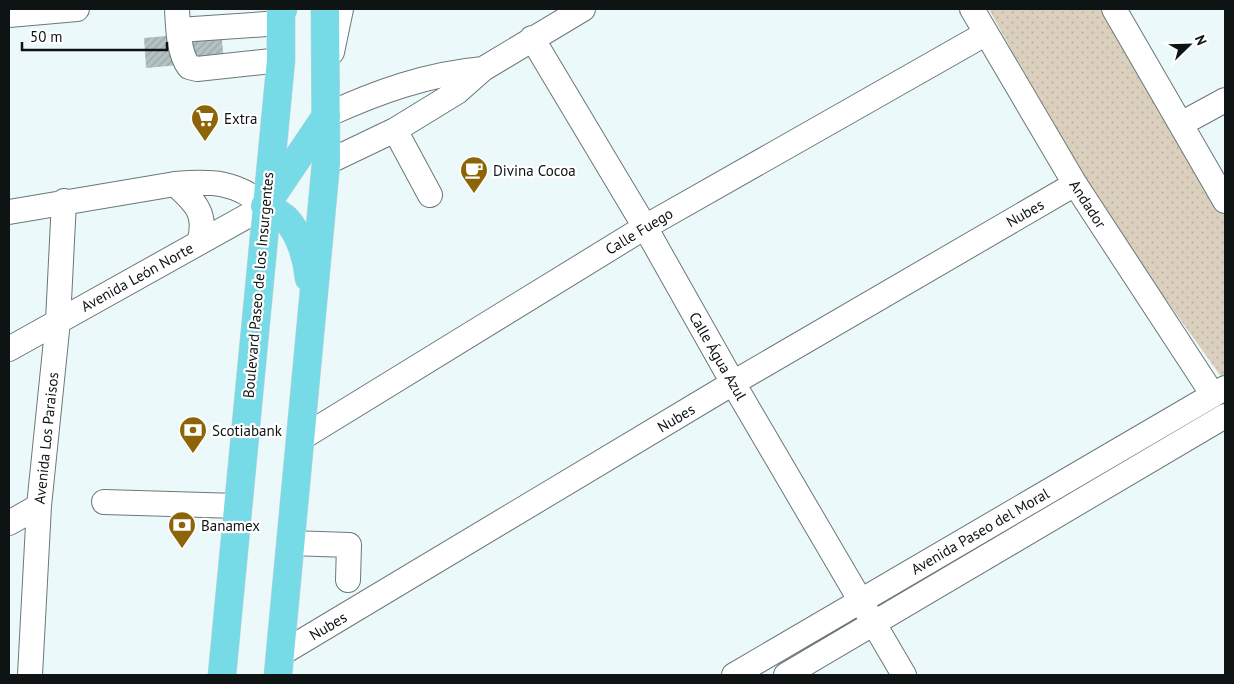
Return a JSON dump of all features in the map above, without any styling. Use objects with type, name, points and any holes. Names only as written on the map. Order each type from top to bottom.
[{"type":"main road","points":[[279,665],[326,163],[325,9]]},
{"type":"main road","name":"Boulevard Paseo de los Insurgentes","points":[[222,675],[281,60],[281,14]]},
{"type":"main road","points":[[312,318],[308,270],[304,252],[296,234],[285,218],[266,206],[327,115]]},
{"type":"street","points":[[9,15],[77,9]]},
{"type":"street","points":[[325,86],[341,9]]},
{"type":"street","points":[[326,163],[396,130],[457,92],[483,69],[583,9]]},
{"type":"street","name":"Andador","points":[[972,9],[1075,184],[1219,391]]},
{"type":"street","points":[[1114,9],[1225,201]]},
{"type":"street","points":[[281,14],[178,20],[186,63],[192,68],[281,60]]},
{"type":"street","name":"Calle Fuego","points":[[300,439],[645,227],[985,34]]},
{"type":"street","name":"Calle Água Azul","points":[[532,38],[645,227],[733,383],[904,675]]},
{"type":"street","points":[[327,115],[391,88],[428,77],[483,69]]},
{"type":"street","points":[[1181,124],[1225,100]]},
{"type":"street","points":[[396,130],[430,196]]},
{"type":"street","points":[[9,212],[64,201],[175,184],[219,182],[243,191],[266,206]]},
{"type":"street","points":[[175,184],[198,207],[203,230],[199,242]]},
{"type":"street","name":"Nubes","points":[[279,665],[733,383],[1075,184]]},
{"type":"street","name":"Avenida Los Paraisos","points":[[29,675],[39,506],[58,321],[64,201]]},
{"type":"street","name":"Avenida León Norte","points":[[9,349],[266,206]]},
{"type":"street","name":"Avenida Paseo del Moral","points":[[734,675],[1219,391]]},
{"type":"street","name":"Avenida Paseo del Moral","points":[[786,675],[1225,416]]},
{"type":"street","points":[[104,502],[238,506]]},
{"type":"street","points":[[9,523],[39,506]]},
{"type":"street","points":[[290,543],[349,545],[348,580]]},
{"type":"shaded area","points":[[989,9],[1115,9],[1225,178],[1225,382],[1088,191]]},
{"type":"building","points":[[221,31],[224,61],[146,68],[144,38]]},
{"type":"place","name":"Extra","points":[[205,142]]},
{"type":"place","name":"Divina Cocoa","points":[[474,194]]},
{"type":"place","name":"Scotiabank","points":[[193,454]]},
{"type":"place","name":"Banamex","points":[[182,549]]}]
